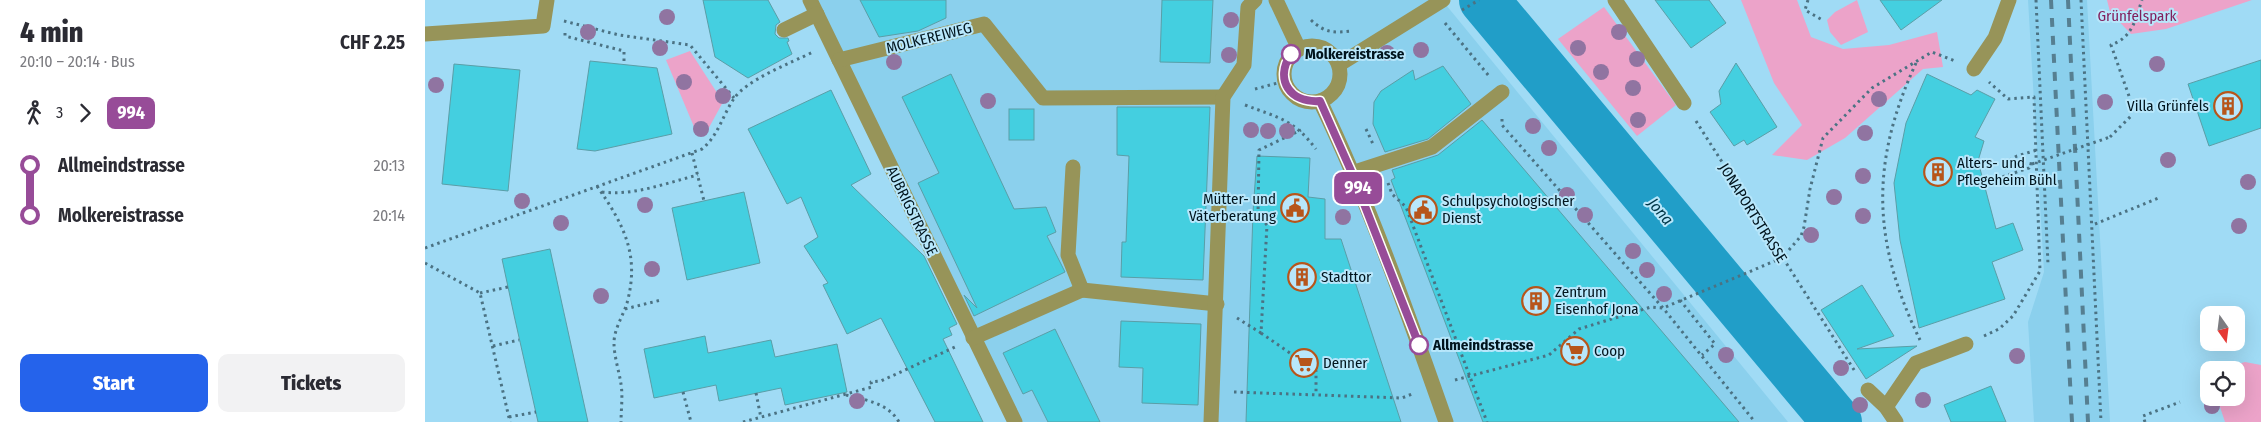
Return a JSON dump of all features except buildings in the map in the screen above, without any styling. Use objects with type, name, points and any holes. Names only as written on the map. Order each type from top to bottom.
[{"type":"street","points":[[425,34],[543,26],[547,0]]},
{"type":"street","name":"AUBRIGSTRASSE","points":[[811,0],[1015,422]]},
{"type":"street","points":[[1211,422],[1217,304],[1223,97],[1244,65],[1249,7],[1255,0]]},
{"type":"street","points":[[1276,0],[1299,49]]},
{"type":"street","points":[[1615,0],[1684,103]]},
{"type":"street","points":[[1974,69],[1995,38],[2009,0]]},
{"type":"street","points":[[1339,64],[1441,1]]},
{"type":"street","points":[[784,30],[817,14]]},
{"type":"street","name":"MOLKEREIWEG","points":[[839,60],[984,24],[1043,98],[1223,97]]},
{"type":"street","points":[[1308,45],[1327,49],[1339,64],[1341,75],[1338,87],[1331,96],[1320,101],[1309,102],[1298,98],[1290,91],[1285,81],[1286,62],[1299,49],[1308,45]]},
{"type":"street","points":[[1352,173],[1432,147],[1502,92]]},
{"type":"street","points":[[1320,101],[1393,274],[1446,422]]},
{"type":"street","points":[[1073,167],[1068,255],[1082,290]]},
{"type":"street","points":[[973,338],[1082,290],[1217,304]]},
{"type":"street","points":[[1886,408],[1916,363],[1966,344]]},
{"type":"street","points":[[1868,390],[1886,408],[1896,422]]},
{"type":"path","points":[[1460,12],[1479,0]]},
{"type":"path","points":[[1808,0],[1805,10],[1824,22]]},
{"type":"path","points":[[2036,0],[2048,264]]},
{"type":"path","points":[[2081,0],[2101,422]]},
{"type":"path","points":[[2129,96],[2111,45],[2124,40],[2133,24],[2142,0]]},
{"type":"path","points":[[1307,13],[1310,20],[1322,30],[1331,33],[1354,30]]},
{"type":"path","points":[[544,15],[619,35],[690,45],[733,98]]},
{"type":"path","points":[[566,21],[565,36],[624,51],[624,64]]},
{"type":"path","points":[[1444,22],[1502,92],[1501,125],[1663,308],[1755,422]]},
{"type":"path","points":[[425,248],[702,150],[710,143],[733,98],[770,73],[831,43]]},
{"type":"path","points":[[1451,381],[1549,355],[1579,329],[1651,307],[1663,308],[1782,258],[1801,236],[1807,216],[1810,189],[1823,138],[1872,88],[1932,52],[1974,69],[2007,99],[2034,97],[2040,271],[2013,316],[1999,329],[1966,344]]},
{"type":"path","points":[[1917,61],[1901,96],[1893,125],[1884,172],[1882,201],[1890,266],[1905,309],[1929,358]]},
{"type":"path","points":[[1223,97],[1289,122],[1301,130],[1315,149]]},
{"type":"path","name":"JONAPORTSTRASSE","points":[[1684,103],[1868,390]]},
{"type":"path","points":[[2037,150],[2017,156],[2003,164],[2006,168],[2027,163],[2032,164],[2110,137],[2131,116]]},
{"type":"path","points":[[1366,129],[1382,163],[1392,194],[1406,207],[1487,422]]},
{"type":"path","points":[[1261,333],[1267,225],[1258,215],[1259,150],[1301,130]]},
{"type":"path","points":[[692,153],[704,201]]},
{"type":"path","points":[[1984,183],[2029,168],[2032,164]]},
{"type":"path","points":[[601,192],[630,192],[698,175]]},
{"type":"path","points":[[597,186],[617,217],[630,249],[632,272],[614,344],[622,386],[621,422]]},
{"type":"path","points":[[2095,224],[2161,197]]},
{"type":"path","points":[[425,263],[480,293],[508,287]]},
{"type":"path","points":[[480,293],[510,422]]},
{"type":"path","points":[[624,309],[661,300]]},
{"type":"path","points":[[1680,300],[1715,344],[1702,355]]},
{"type":"path","points":[[1217,304],[1316,371],[1316,395]]},
{"type":"path","points":[[743,422],[873,387],[871,382],[881,381],[973,338]]},
{"type":"path","points":[[493,346],[519,340]]},
{"type":"path","points":[[683,392],[691,422]]},
{"type":"path","points":[[1212,392],[1402,398],[1418,392]]},
{"type":"path","points":[[756,393],[761,418]]},
{"type":"path","points":[[846,395],[878,404],[894,413],[899,422]]},
{"type":"path","points":[[813,404],[815,398]]},
{"type":"path","points":[[2145,422],[2143,416],[2179,402]]},
{"type":"path","points":[[509,417],[536,412]]},
{"type":"shaded area","points":[[810,0],[1442,0],[1788,422],[1015,422]]},
{"type":"shaded area","points":[[2028,0],[2087,0],[2110,422],[2034,422],[2028,322],[2044,272]]},
{"type":"green space","points":[[1741,0],[1797,0],[1811,37],[1843,49],[1889,45],[1937,32],[1943,67],[1923,69],[1845,138],[1807,160],[1772,155],[1802,125],[1774,83]]},
{"type":"green space","points":[[1857,0],[1868,32],[1841,45],[1830,32],[1827,20],[1835,12]]},
{"type":"green space","name":"Grünfelspark","points":[[2107,0],[2252,0],[2166,29],[2131,34],[2110,12]]},
{"type":"green space","points":[[1604,7],[1676,105],[1637,136],[1558,39]]},
{"type":"green space","points":[[690,51],[723,102],[706,133],[697,134],[666,60]]},
{"type":"green space","points":[[2245,362],[2261,365],[2261,422],[2225,422],[2220,406],[2245,406]]},
{"type":"waterway","name":"Jona","points":[[1484,0],[1837,422]]},
{"type":"railway","points":[[2051,0],[2072,422]]},
{"type":"railway","points":[[2068,0],[2088,422]]},
{"type":"bus line","name":"994","points":[[1291,54],[1286,62],[1284,72],[1286,85],[1298,98],[1309,102],[1320,101],[1393,274],[1419,345]]},
{"type":"place","name":"Molkereistrasse","points":[[1291,54]]},
{"type":"place","name":"Villa Grünfels","points":[[2228,106]]},
{"type":"place","name":"Alters- und Pflegeheim Bühl","points":[[1938,172]]},
{"type":"place","name":"Mütter- und Väterberatung","points":[[1295,208]]},
{"type":"place","name":"Schulpsychologischer Dienst","points":[[1423,210]]},
{"type":"place","name":"Stadttor","points":[[1302,277]]},
{"type":"place","name":"Zentrum Eisenhof Jona","points":[[1536,301]]},
{"type":"place","name":"Allmeindstrasse","points":[[1419,345]]},
{"type":"place","name":"Coop","points":[[1575,351]]},
{"type":"place","name":"Denner","points":[[1304,363]]}]
